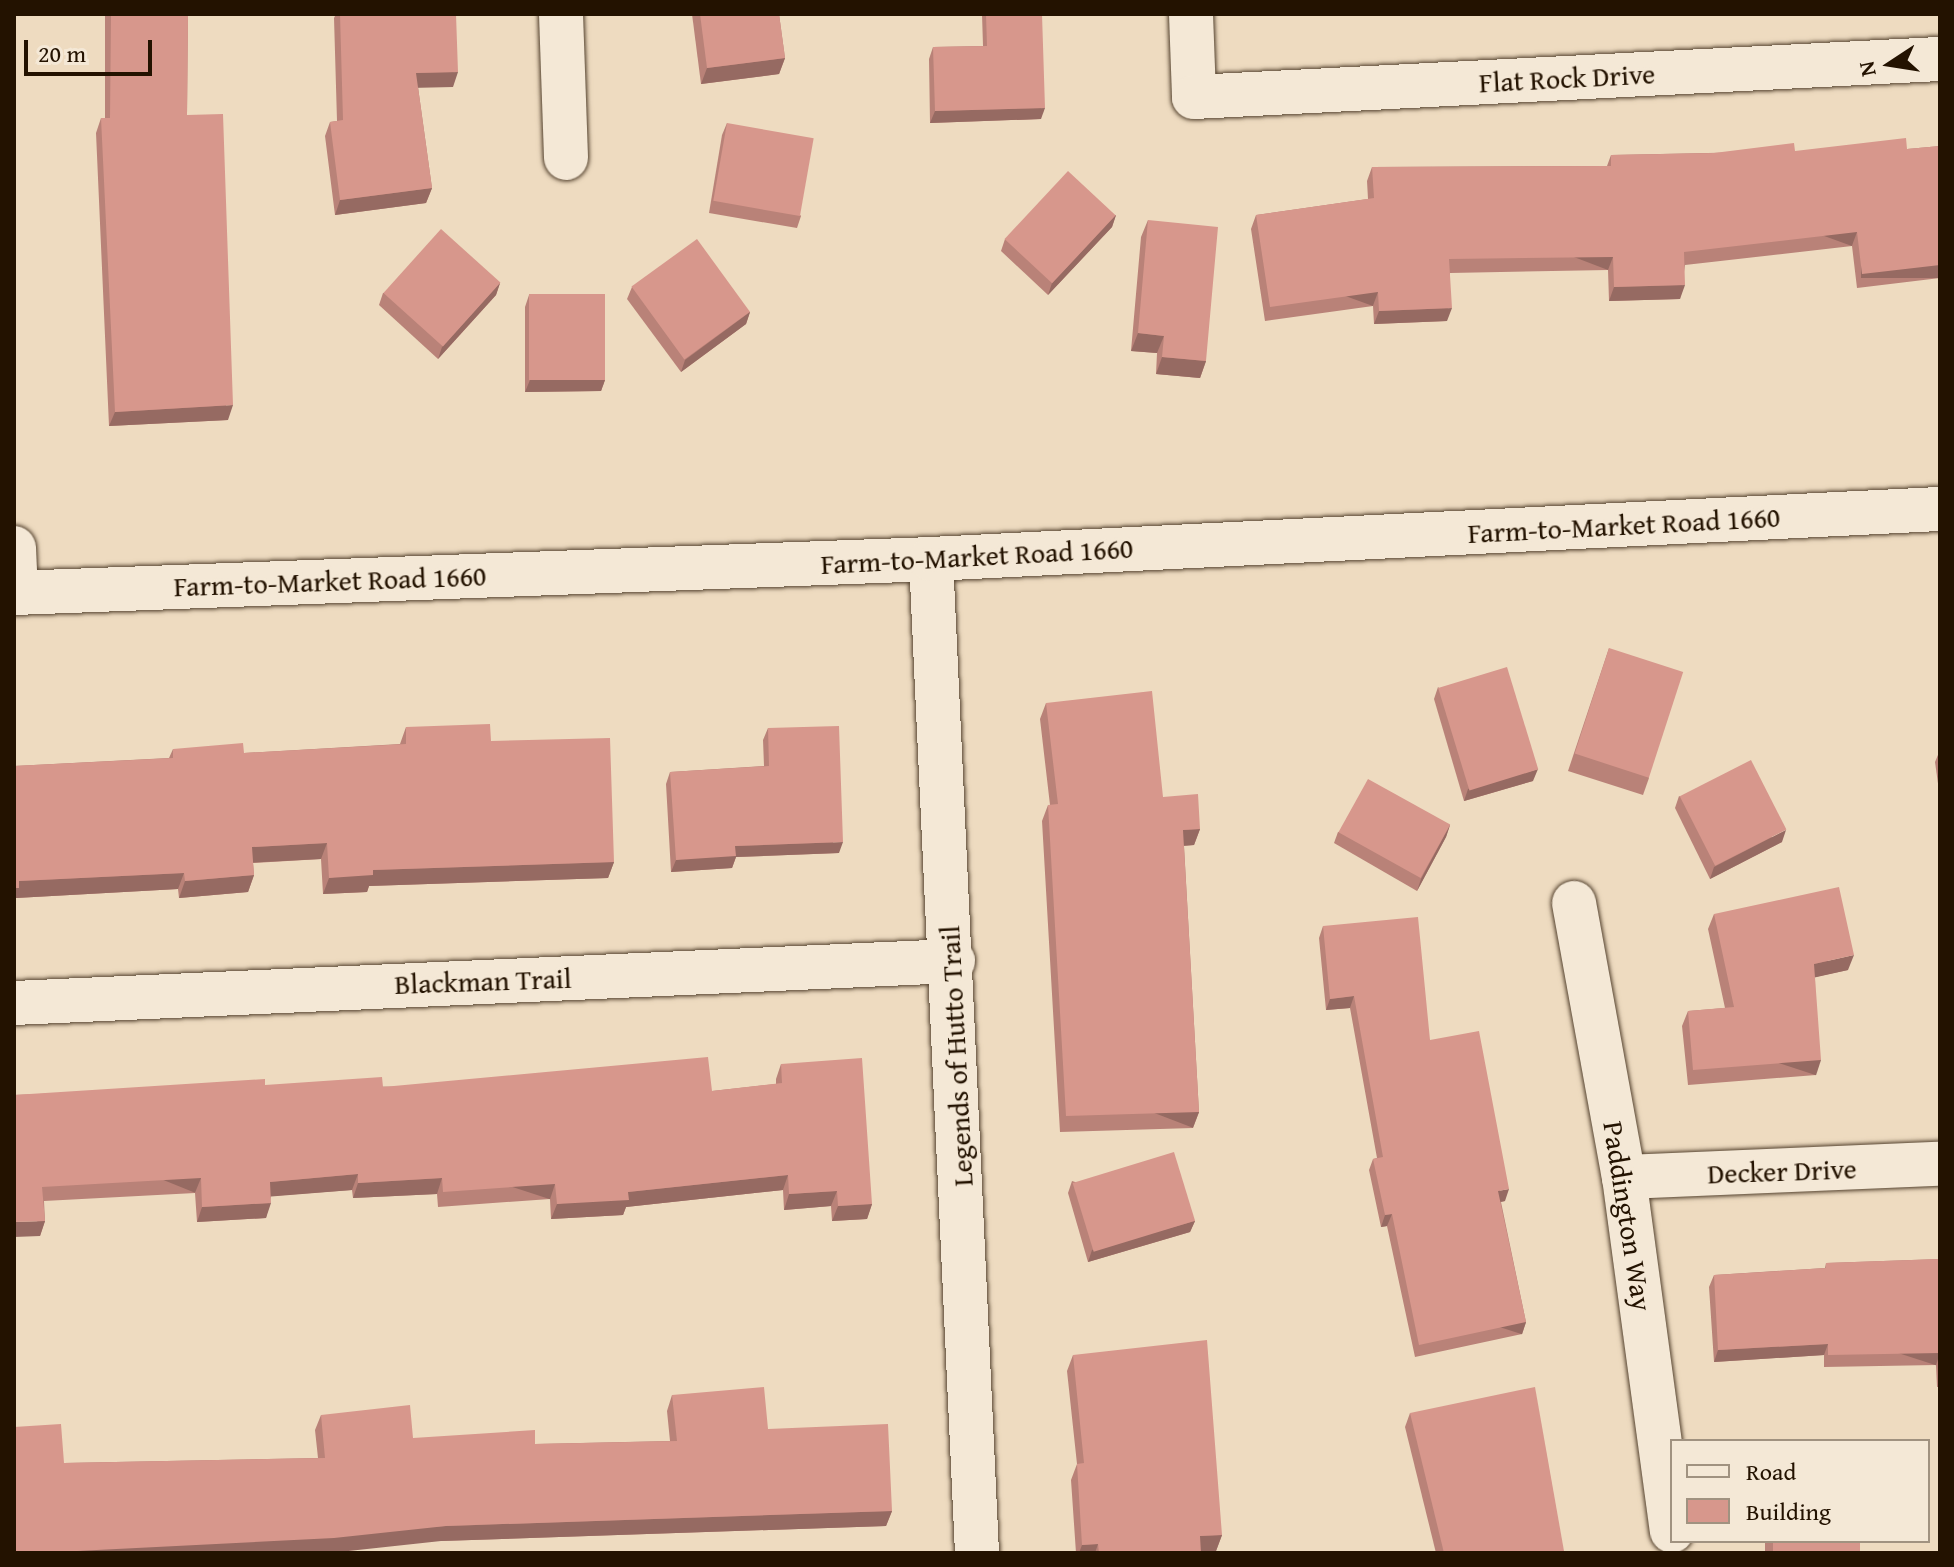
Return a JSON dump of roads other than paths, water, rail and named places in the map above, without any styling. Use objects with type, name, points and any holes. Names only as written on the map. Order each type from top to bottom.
[{"type":"street","points":[[561,14],[566,158]]},
{"type":"street","name":"Flat Rock Drive","points":[[1191,14],[1194,97],[1940,59]]},
{"type":"street","name":"Farm-to-Market Road 1660","points":[[15,593],[931,559],[1940,509]]},
{"type":"street","points":[[14,548],[15,593]]},
{"type":"street","name":"Legends of Hutto Trail","points":[[931,559],[953,961],[977,1553]]},
{"type":"street","name":"Paddington Way","points":[[1574,903],[1624,1177],[1670,1516]]},
{"type":"street","name":"Blackman Trail","points":[[14,1003],[953,961]]},
{"type":"street","name":"Decker Drive","points":[[1624,1177],[1940,1164]]}]
